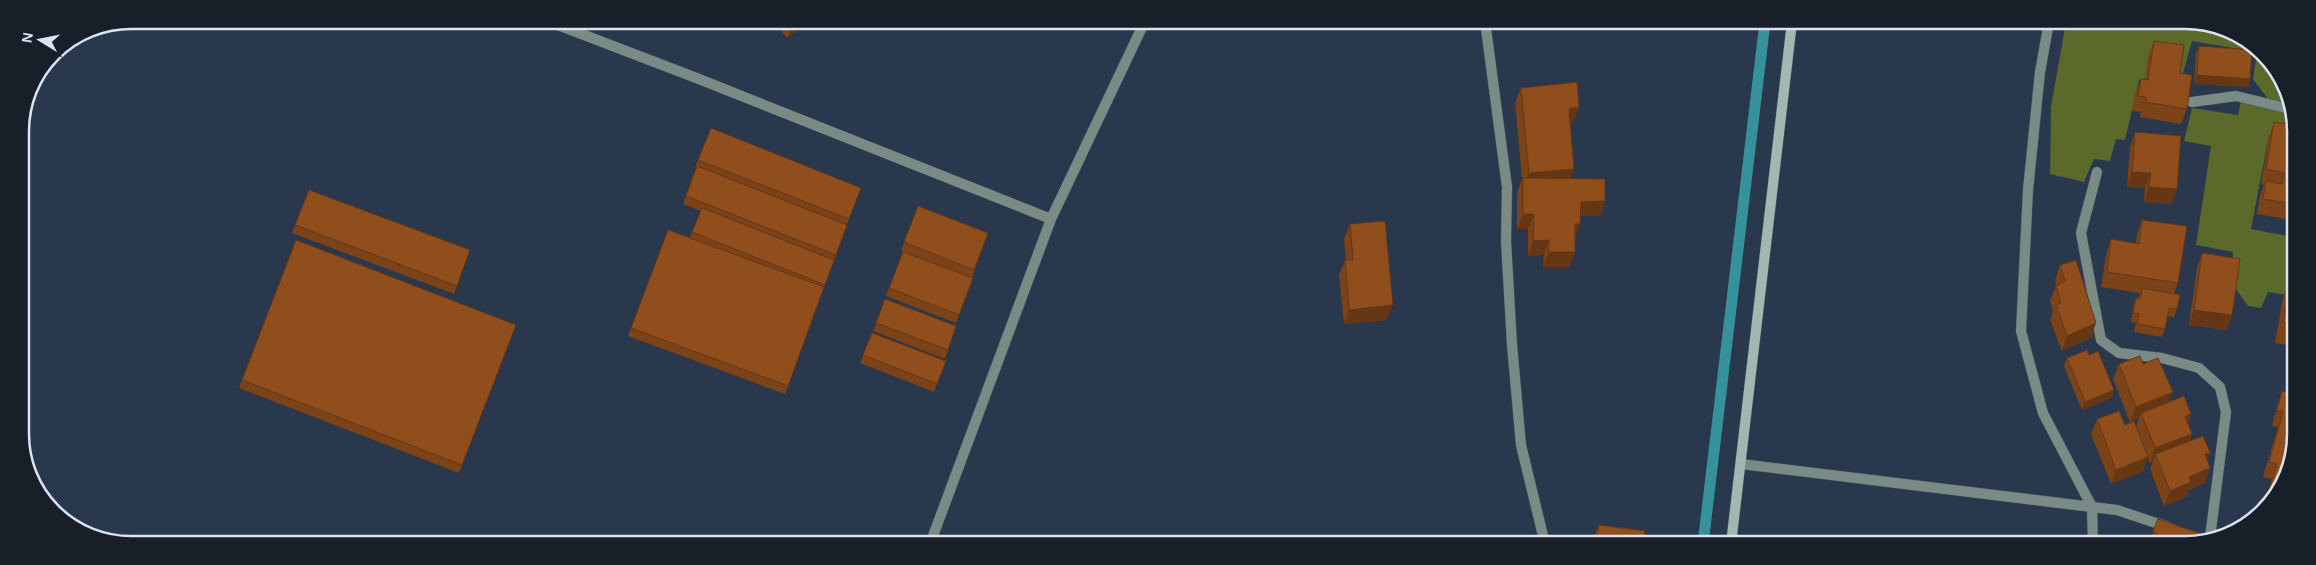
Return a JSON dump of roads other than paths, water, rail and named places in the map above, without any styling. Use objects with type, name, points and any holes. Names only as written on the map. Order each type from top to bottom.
[{"type":"street","points":[[568,29],[1051,219]]},
{"type":"street","points":[[933,536],[1051,219],[1141,29]]},
{"type":"street","points":[[1486,29],[1507,188],[1506,241],[1512,345],[1522,446],[1543,536]]},
{"type":"street","points":[[1732,536],[1791,29]]},
{"type":"street","points":[[2048,29],[2040,72],[2028,190],[2021,331],[2043,413],[2092,507],[2093,536]]},
{"type":"street","points":[[2192,102],[2236,96],[2285,108]]},
{"type":"street","points":[[2097,172],[2081,233],[2102,340],[2119,354],[2162,358],[2199,368],[2220,387],[2226,412],[2211,533]]},
{"type":"street","points":[[1741,464],[2117,510],[2179,531]]},
{"type":"waterway","points":[[1704,536],[1764,29]]}]
